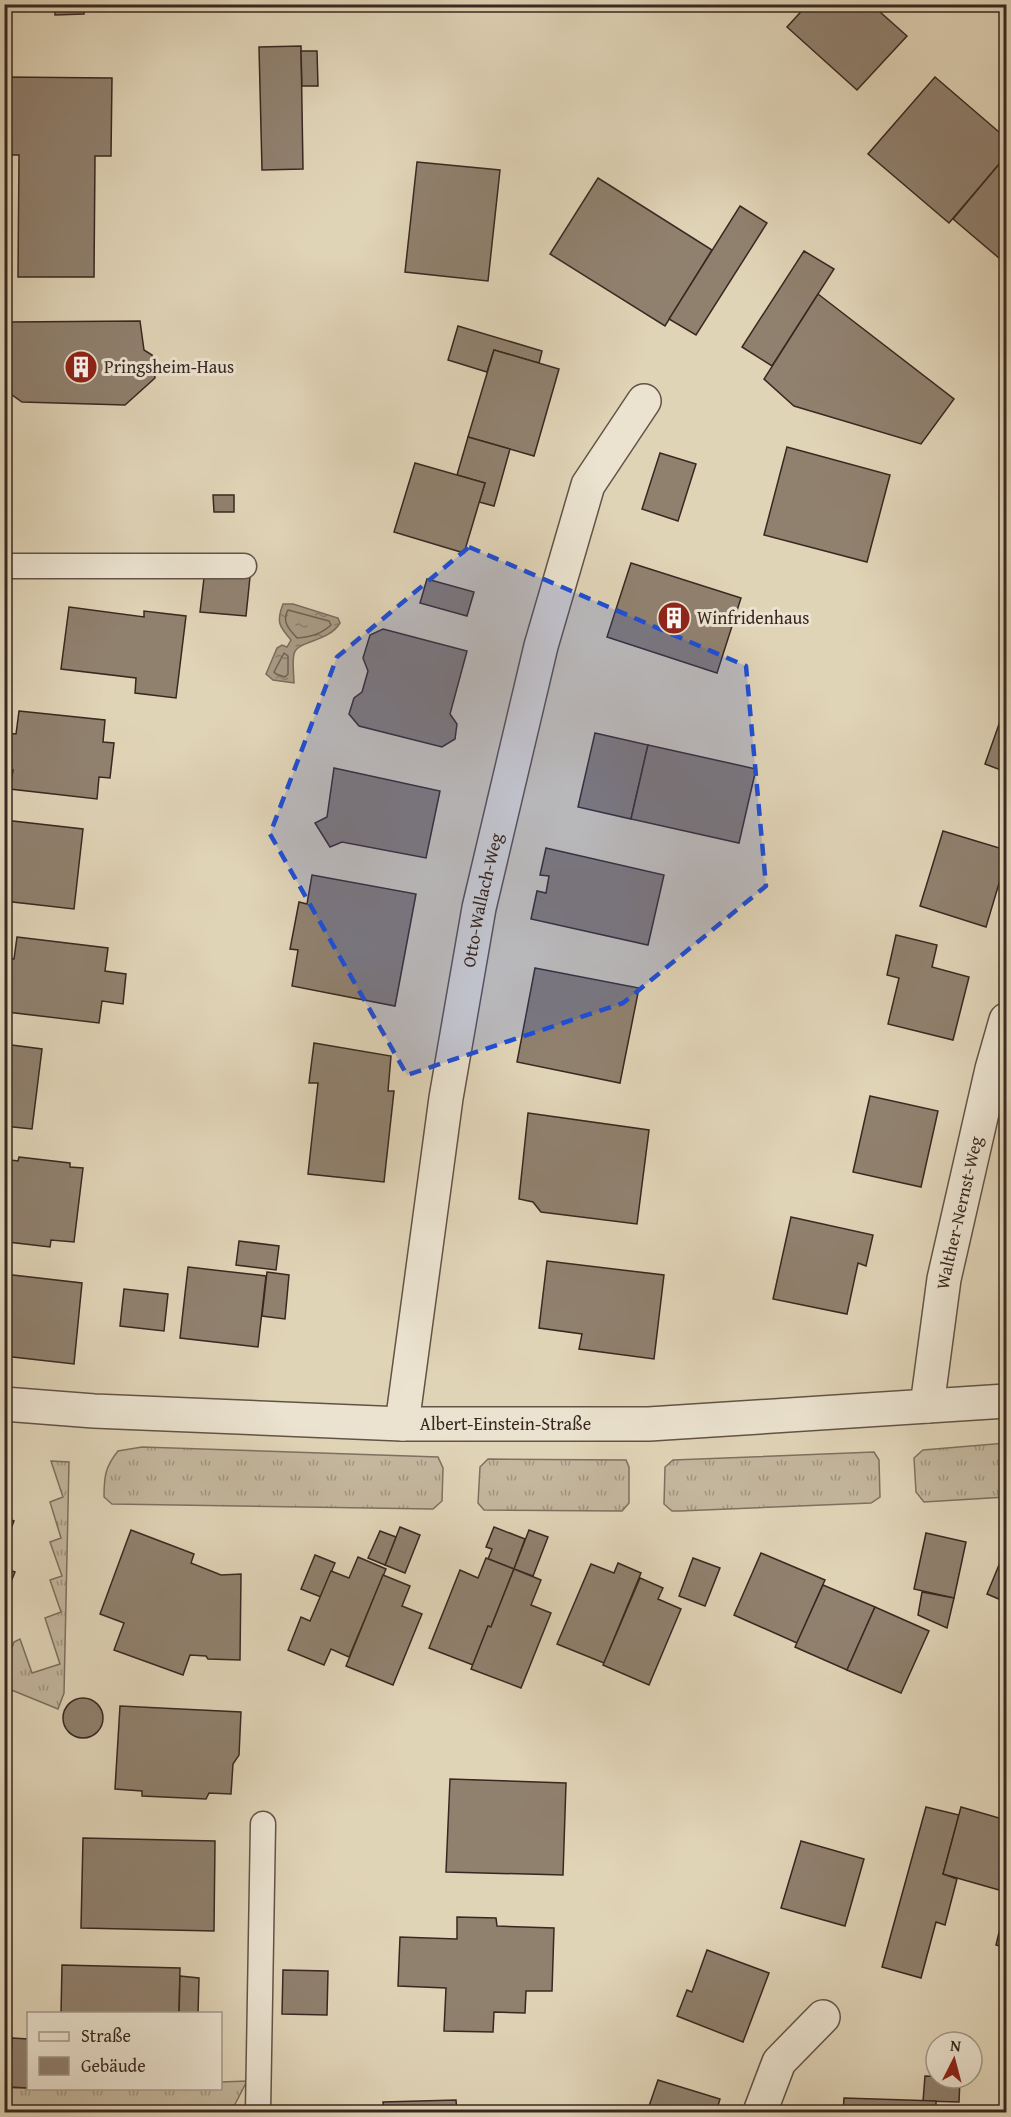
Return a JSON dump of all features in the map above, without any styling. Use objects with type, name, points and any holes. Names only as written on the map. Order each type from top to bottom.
[{"type":"street","name":"Otto-Wallach-Weg","points":[[402,1424],[446,1098],[479,908],[535,668],[588,484],[644,401]]},
{"type":"street","name":"Walther-Nernst-Weg","points":[[927,1406],[944,1279],[992,1070],[1006,1020]]},
{"type":"street","name":"Albert-Einstein-Straße","points":[[4,1404],[94,1411],[402,1424],[669,1424],[1006,1401]]},
{"type":"street","points":[[760,2112],[779,2062],[823,2017]]},
{"type":"lane","points":[[4,566],[244,566]]},
{"type":"lane","points":[[258,2112],[263,1824]]},
{"type":"highlighted area","points":[[469,547],[746,666],[766,886],[623,1003],[407,1075],[270,834],[337,657]]},
{"type":"green space","points":[[1006,1443],[1006,1497],[924,1502],[916,1492],[914,1458],[923,1450]]},
{"type":"green space","points":[[142,1447],[438,1457],[443,1468],[442,1501],[433,1509],[112,1504],[104,1497],[105,1478],[110,1462],[118,1451]]},
{"type":"green space","points":[[874,1452],[879,1460],[880,1497],[871,1503],[680,1511],[672,1511],[664,1504],[665,1467],[673,1460]]},
{"type":"green space","points":[[488,1459],[626,1460],[629,1467],[629,1503],[622,1511],[484,1510],[478,1503],[480,1467]]},
{"type":"green space","points":[[51,1461],[69,1462],[64,1693],[58,1709],[4,1687],[5,1666],[14,1642],[20,1639],[32,1673],[60,1664],[45,1618],[61,1612],[50,1580],[62,1576],[50,1542],[61,1538],[50,1502],[63,1497]]},
{"type":"green space","points":[[247,2081],[231,2112],[5,2112],[4,2088],[222,2090],[222,2082]]},
{"type":"water","points":[[283,604],[293,604],[338,618],[340,623],[335,630],[296,649],[293,661],[294,683],[273,680],[266,674],[277,648],[282,645],[287,647],[291,640],[279,620]]},
{"type":"building","points":[[5,4],[108,4],[108,7],[84,7],[84,14],[55,15],[55,8],[5,9]]},
{"type":"building","points":[[808,4],[871,4],[907,36],[857,90],[787,27]]},
{"type":"building","points":[[301,46],[303,169],[262,170],[259,47]]},
{"type":"building","points":[[301,51],[317,51],[318,86],[302,86]]},
{"type":"building","points":[[4,77],[112,78],[111,156],[95,156],[94,277],[18,277],[19,155],[4,155]]},
{"type":"building","points":[[935,77],[1006,138],[1006,156],[949,223],[868,154]]},
{"type":"building","points":[[1006,156],[1006,264],[953,219]]},
{"type":"building","points":[[417,162],[500,170],[488,281],[405,272]]},
{"type":"building","points":[[598,178],[712,250],[665,326],[550,254]]},
{"type":"building","points":[[740,206],[767,223],[696,335],[669,319]]},
{"type":"building","points":[[804,251],[834,269],[772,366],[742,347]]},
{"type":"building","points":[[818,294],[954,399],[921,444],[794,406],[764,379]]},
{"type":"building","name":"Pringsheim-Haus","points":[[140,321],[144,350],[152,355],[155,378],[125,405],[22,402],[8,392],[9,322]]},
{"type":"building","points":[[458,326],[542,351],[539,363],[494,350],[487,372],[448,360]]},
{"type":"building","points":[[494,350],[559,369],[534,456],[468,437]]},
{"type":"building","points":[[468,437],[510,449],[494,506],[479,502],[485,483],[457,475]]},
{"type":"building","points":[[787,447],[890,475],[867,562],[764,535]]},
{"type":"building","points":[[660,453],[696,464],[678,521],[642,509]]},
{"type":"building","points":[[415,463],[485,483],[464,553],[394,532]]},
{"type":"building","points":[[213,495],[234,495],[234,512],[214,512]]},
{"type":"building","name":"Winfridenhaus","points":[[631,563],[741,598],[717,673],[607,637]]},
{"type":"building","points":[[250,577],[246,616],[200,612],[204,578]]},
{"type":"building","points":[[427,579],[474,592],[467,616],[420,603]]},
{"type":"building","points":[[69,607],[144,617],[144,611],[186,616],[176,698],[135,693],[136,678],[61,669]]},
{"type":"building","points":[[383,629],[467,651],[450,714],[457,724],[455,739],[442,747],[359,726],[349,714],[354,698],[362,692],[368,671],[363,658],[370,635]]},
{"type":"building","points":[[1004,710],[1006,710],[1006,772],[985,764]]},
{"type":"building","points":[[19,711],[105,720],[103,742],[114,743],[110,778],[99,777],[97,799],[10,789],[13,770],[4,769],[4,733],[16,734]]},
{"type":"building","points":[[595,733],[648,745],[631,819],[578,807]]},
{"type":"building","points":[[648,745],[756,769],[739,843],[631,819]]},
{"type":"building","points":[[334,768],[440,791],[426,858],[342,842],[330,847],[315,823],[327,817]]},
{"type":"building","points":[[4,820],[83,829],[74,909],[4,901]]},
{"type":"building","points":[[943,831],[1006,850],[1006,860],[986,927],[920,906]]},
{"type":"building","points":[[546,848],[664,875],[648,945],[531,919],[537,891],[546,893],[549,876],[540,875]]},
{"type":"building","points":[[312,875],[416,894],[395,1006],[292,986],[298,950],[290,949],[299,902],[307,904]]},
{"type":"building","points":[[896,935],[937,945],[932,967],[969,977],[953,1040],[888,1024],[899,978],[887,975]]},
{"type":"building","points":[[17,937],[108,948],[105,971],[126,974],[123,1004],[102,1001],[99,1023],[7,1012],[10,987],[4,987],[4,958],[14,959]]},
{"type":"building","points":[[535,968],[639,988],[620,1083],[517,1062]]},
{"type":"building","points":[[314,1043],[391,1056],[388,1091],[394,1091],[384,1182],[308,1174],[318,1083],[309,1083]]},
{"type":"building","points":[[4,1044],[42,1049],[32,1129],[4,1126]]},
{"type":"building","points":[[870,1096],[938,1111],[921,1187],[853,1172]]},
{"type":"building","points":[[528,1113],[649,1130],[637,1224],[541,1212],[533,1202],[519,1199]]},
{"type":"building","points":[[19,1157],[70,1163],[70,1167],[83,1168],[74,1242],[51,1240],[50,1247],[8,1242],[9,1235],[4,1235],[4,1159],[18,1161]]},
{"type":"building","points":[[791,1217],[873,1235],[866,1266],[858,1263],[847,1314],[773,1299]]},
{"type":"building","points":[[239,1241],[279,1246],[276,1270],[236,1265]]},
{"type":"building","points":[[547,1261],[664,1275],[654,1359],[579,1349],[582,1334],[539,1328]]},
{"type":"building","points":[[188,1267],[266,1276],[258,1347],[180,1338]]},
{"type":"building","points":[[267,1272],[289,1275],[285,1319],[262,1316]]},
{"type":"building","points":[[4,1274],[82,1283],[74,1364],[4,1356]]},
{"type":"building","points":[[124,1289],[168,1294],[164,1331],[120,1326]]},
{"type":"building","points":[[4,1517],[14,1521],[4,1546]]},
{"type":"building","points":[[400,1527],[420,1535],[405,1573],[385,1565]]},
{"type":"building","points":[[494,1527],[525,1539],[514,1569],[488,1559],[492,1549],[486,1547]]},
{"type":"building","points":[[131,1530],[194,1554],[191,1563],[221,1575],[241,1574],[240,1660],[208,1659],[206,1656],[190,1655],[183,1675],[114,1650],[124,1623],[100,1614]]},
{"type":"building","points":[[529,1530],[548,1537],[533,1576],[514,1569]]},
{"type":"building","points":[[380,1531],[396,1537],[385,1565],[368,1558]]},
{"type":"building","points":[[926,1533],[966,1542],[954,1598],[914,1589]]},
{"type":"building","points":[[1006,1548],[1006,1602],[987,1594]]},
{"type":"building","points":[[761,1553],[825,1580],[797,1643],[734,1615]]},
{"type":"building","points":[[315,1555],[335,1563],[321,1597],[301,1589]]},
{"type":"building","points":[[358,1557],[386,1569],[349,1657],[331,1649],[324,1665],[288,1650],[301,1617],[310,1621],[331,1571],[349,1578]]},
{"type":"building","points":[[486,1558],[514,1569],[473,1665],[429,1648],[460,1570],[478,1578]]},
{"type":"building","points":[[693,1558],[720,1568],[705,1606],[679,1596]]},
{"type":"building","points":[[618,1563],[641,1573],[604,1663],[557,1644],[591,1564],[614,1573]]},
{"type":"building","points":[[4,1568],[15,1572],[4,1599]]},
{"type":"building","points":[[514,1569],[541,1580],[531,1605],[551,1613],[521,1688],[471,1669]]},
{"type":"building","points":[[383,1575],[410,1586],[402,1606],[422,1614],[393,1685],[346,1666]]},
{"type":"building","points":[[640,1578],[663,1588],[658,1599],[681,1609],[649,1685],[603,1665]]},
{"type":"building","points":[[823,1585],[875,1607],[847,1670],[795,1647]]},
{"type":"building","points":[[922,1592],[954,1598],[947,1628],[918,1615]]},
{"type":"building","points":[[875,1607],[929,1631],[901,1693],[847,1670]]},
{"type":"building","points":[[83,1698],[97,1704],[103,1718],[97,1732],[83,1738],[69,1732],[63,1718],[69,1704]]},
{"type":"building","points":[[120,1706],[241,1712],[239,1755],[233,1764],[231,1794],[209,1793],[206,1799],[142,1796],[142,1791],[115,1789]]},
{"type":"building","points":[[450,1779],[566,1783],[563,1875],[446,1872]]},
{"type":"building","points":[[926,1807],[959,1815],[943,1874],[957,1879],[945,1925],[936,1922],[921,1978],[882,1967]]},
{"type":"building","points":[[961,1807],[1006,1820],[1006,1892],[943,1874]]},
{"type":"building","points":[[83,1838],[215,1841],[214,1931],[81,1928]]},
{"type":"building","points":[[801,1841],[864,1859],[845,1926],[781,1908]]},
{"type":"building","points":[[1006,1904],[1006,1948],[996,1945]]},
{"type":"building","points":[[457,1917],[496,1918],[497,1926],[554,1928],[552,1991],[526,1991],[525,2013],[494,2012],[493,2032],[444,2031],[446,1988],[398,1986],[400,1937],[457,1939]]},
{"type":"building","points":[[707,1950],[769,1973],[743,2042],[677,2016],[687,1990],[692,1992]]},
{"type":"building","points":[[62,1965],[180,1968],[179,2012],[61,2012]]},
{"type":"building","points":[[283,1970],[328,1971],[327,2015],[282,2014]]},
{"type":"building","points":[[180,1976],[199,1978],[198,2012],[179,2012]]},
{"type":"building","points":[[12,2038],[27,2039],[27,2088],[10,2087]]},
{"type":"building","points":[[658,2080],[720,2099],[716,2112],[647,2112]]},
{"type":"building","points":[[924,2088],[960,2090],[959,2102],[923,2101]]},
{"type":"building","points":[[844,2098],[936,2101],[936,2112],[843,2112]]},
{"type":"building","points":[[456,2100],[457,2112],[384,2112],[383,2102]]},
{"type":"place","name":"Pringsheim-Haus","points":[[81,367]]},
{"type":"place","name":"Winfridenhaus","points":[[674,618]]}]
